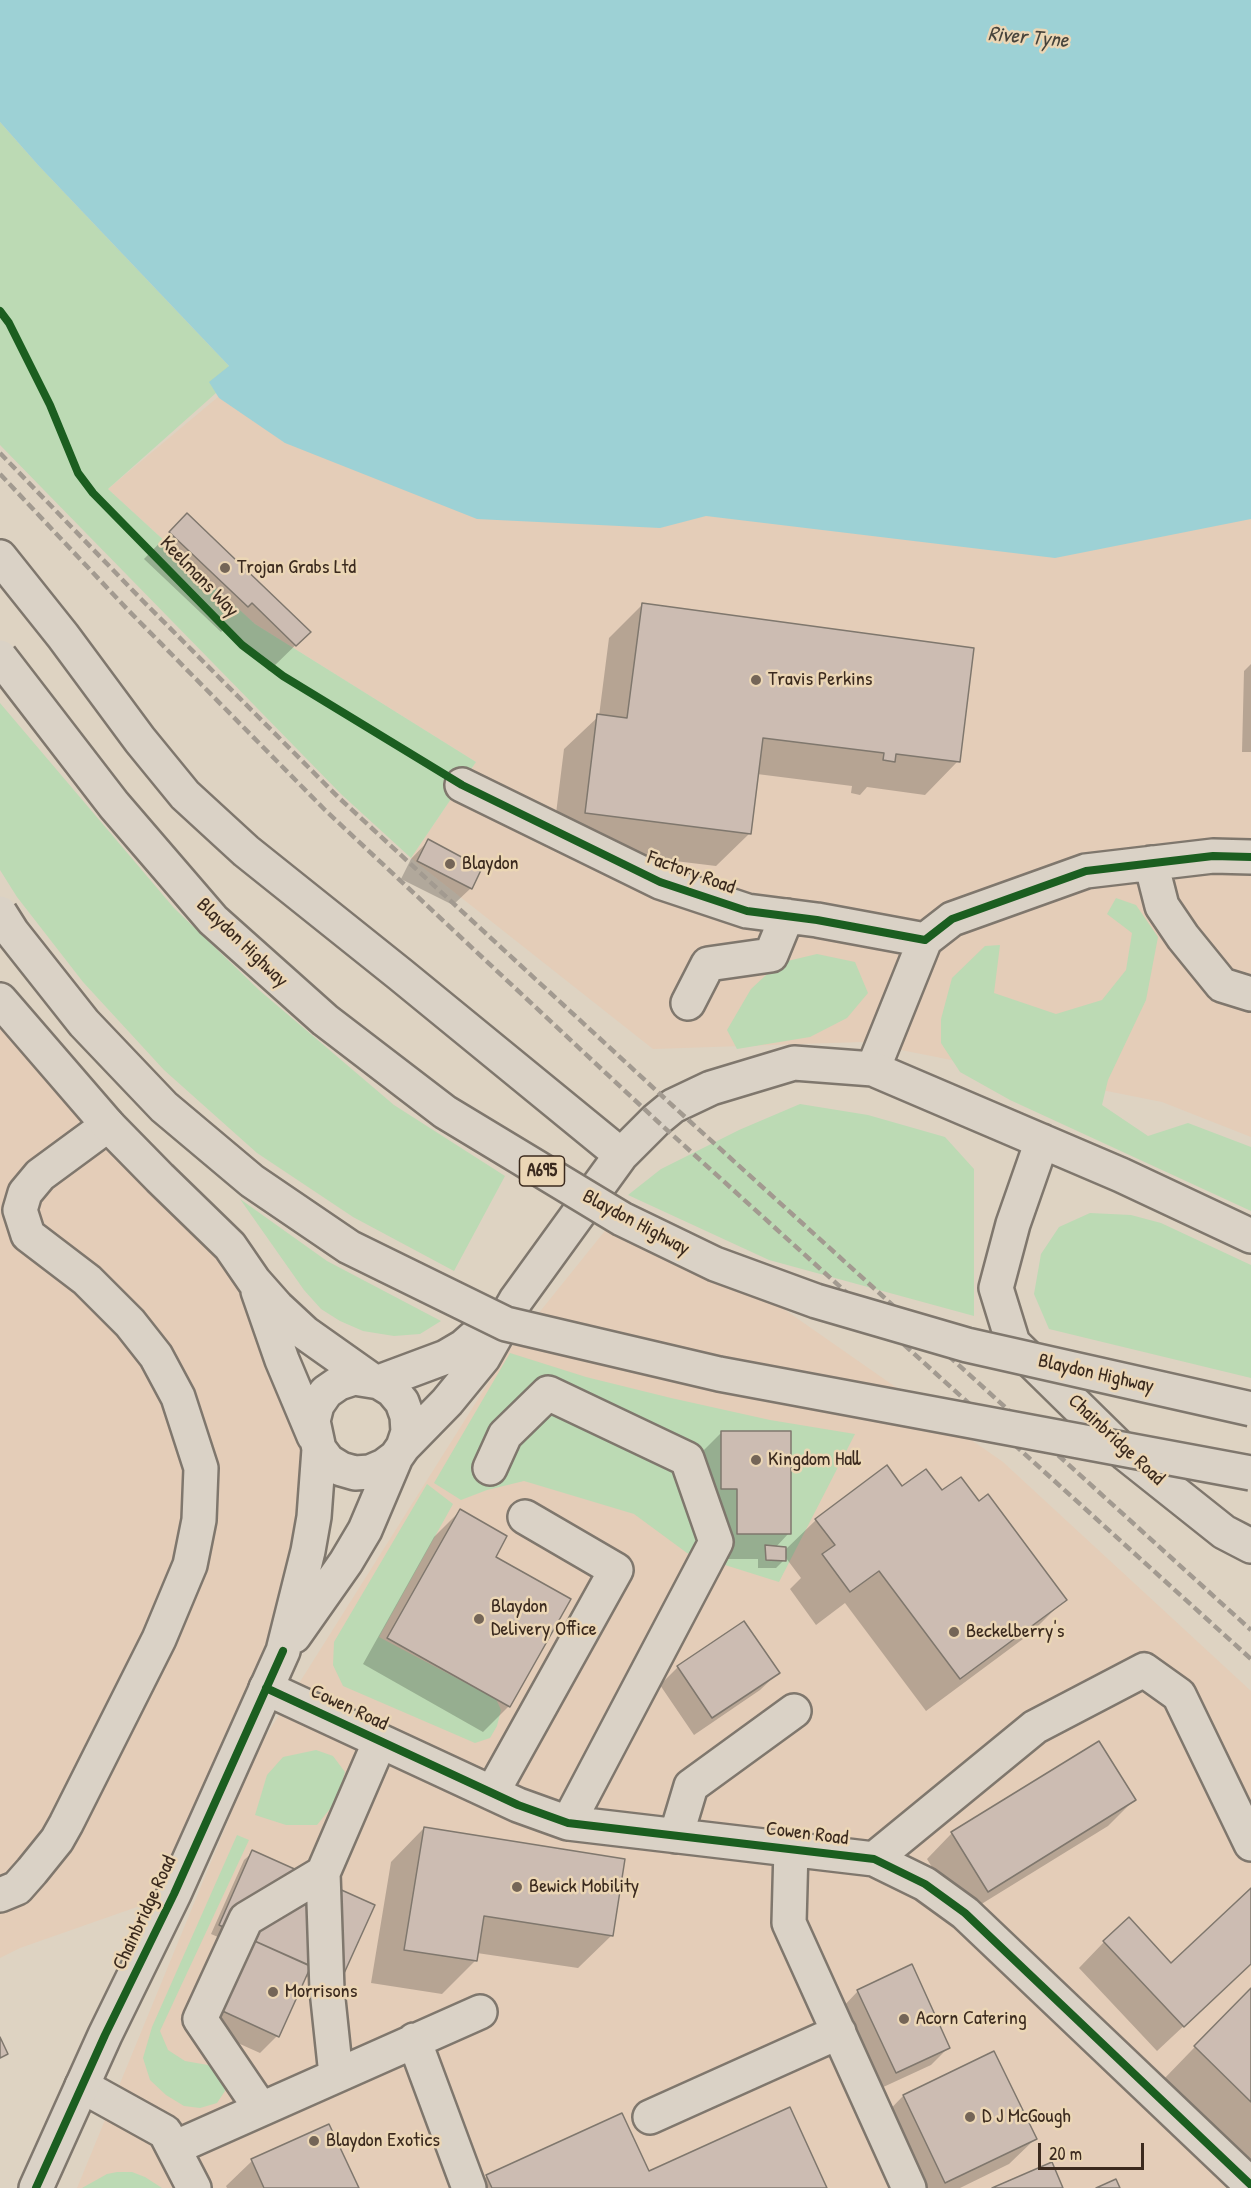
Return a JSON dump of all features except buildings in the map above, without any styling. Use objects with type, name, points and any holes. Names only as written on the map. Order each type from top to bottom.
[{"type":"main road","points":[[0,557],[185,795],[246,851],[621,1155]]},
{"type":"main road","name":"Blaydon Highway","points":[[0,657],[114,805],[213,920],[325,1020],[446,1112],[622,1219],[715,1264],[816,1301],[967,1345],[1251,1409]]},
{"type":"main road","name":"Factory Road","points":[[462,785],[660,882],[747,911],[925,940]]},
{"type":"main road","points":[[873,1069],[925,940],[952,919],[1086,871],[1213,856],[1251,857]]},
{"type":"main road","points":[[1151,863],[1162,906],[1183,937],[1221,985],[1251,994]]},
{"type":"main road","points":[[0,913],[12,932],[84,1023],[164,1107],[252,1181],[349,1247],[506,1324],[719,1374],[1251,1473]]},
{"type":"main road","points":[[688,1003],[708,964],[771,955],[787,916]]},
{"type":"main road","points":[[0,1000],[108,1125],[230,1246],[254,1281],[277,1307],[305,1333],[392,1390],[402,1402],[407,1416],[408,1432],[364,1530],[346,1562],[283,1652]]},
{"type":"main road","points":[[254,1281],[282,1360],[317,1444],[335,1465],[355,1473],[370,1472],[384,1466],[453,1395],[483,1358],[516,1300],[621,1155],[673,1106],[711,1088],[794,1063],[873,1069],[1121,1175],[1251,1236]]},
{"type":"main road","points":[[0,1896],[17,1887],[32,1871],[57,1840],[66,1824],[159,1639],[190,1565],[199,1520],[201,1468],[178,1397],[156,1356],[130,1323],[87,1280],[28,1235],[20,1210],[25,1193],[40,1175],[108,1125]]},
{"type":"main road","name":"Chainbridge Road","points":[[1042,1141],[1013,1224],[996,1288],[1013,1343],[1126,1455],[1224,1532],[1251,1546]]},
{"type":"main road","points":[[317,1444],[313,1421],[317,1406],[326,1392],[339,1383],[354,1378],[375,1380],[446,1357],[463,1347],[516,1300]]},
{"type":"main road","points":[[490,1468],[505,1435],[548,1393],[687,1459],[716,1542],[568,1823]]},
{"type":"main road","name":"Chainbridge Road","points":[[36,2188],[174,1894],[283,1652],[309,1551],[314,1517],[317,1444]]},
{"type":"main road","points":[[492,1793],[616,1570],[525,1517]]},
{"type":"main road","points":[[873,1859],[1035,1727],[1144,1670],[1179,1695],[1251,1844]]},
{"type":"main road","name":"Cowen Road","points":[[266,1688],[518,1805],[568,1823],[873,1859],[925,1884],[965,1913],[1251,2185]]},
{"type":"main road","points":[[676,1836],[691,1786],[794,1711]]},
{"type":"main road","points":[[336,2075],[327,1990],[323,1873],[380,1741]]},
{"type":"main road","points":[[791,1849],[789,1923],[909,2188]]},
{"type":"main road","points":[[261,2109],[200,2019],[246,1919],[323,1873]]},
{"type":"main road","points":[[174,2148],[480,2012]]},
{"type":"main road","points":[[650,2116],[839,2032]]},
{"type":"main road","points":[[414,2040],[469,2188]]},
{"type":"main road","points":[[82,2086],[165,2132],[194,2188]]},
{"type":"shaded area","points":[[218,397],[285,442],[705,516],[1251,519],[1251,1137],[1162,1102],[861,1042],[653,1049],[411,858],[476,762],[255,624],[108,489]]},
{"type":"shaded area","points":[[0,995],[230,1246],[319,1460],[308,1551],[174,1894],[20,1948],[0,1958]]},
{"type":"shaded area","points":[[629,1201],[1003,1462],[1251,1691],[1251,2188],[77,2188],[257,1750],[509,1350]]},
{"type":"green space","points":[[0,122],[229,366],[216,393],[108,489],[255,624],[476,762],[411,858],[341,794],[0,445]]},
{"type":"green space","points":[[0,703],[174,908],[259,990],[394,1105],[505,1176],[454,1271],[353,1217],[257,1153],[164,1070],[83,982],[17,897],[0,870]]},
{"type":"green space","points":[[1116,898],[1136,905],[1158,937],[1146,1000],[1108,1080],[1102,1105],[1148,1136],[1188,1123],[1251,1147],[1251,1211],[1010,1100],[960,1072],[941,1043],[941,1019],[952,978],[985,946],[1000,945],[994,993],[1056,1014],[1102,1000],[1126,970],[1132,933],[1107,914]]},
{"type":"green space","points":[[817,954],[855,962],[868,993],[847,1018],[810,1037],[737,1049],[727,1030],[751,989],[779,963]]},
{"type":"green space","points":[[800,1104],[868,1115],[945,1137],[974,1169],[974,1316],[769,1260],[628,1195],[661,1169],[739,1130]]},
{"type":"green space","points":[[240,1199],[327,1261],[441,1321],[420,1334],[394,1336],[363,1331],[340,1321],[321,1309],[304,1290]]},
{"type":"green space","points":[[1090,1213],[1131,1215],[1161,1223],[1251,1265],[1251,1378],[1049,1329],[1034,1294],[1041,1254],[1059,1227]]},
{"type":"green space","points":[[510,1353],[586,1377],[671,1398],[770,1420],[855,1434],[779,1582],[687,1553],[634,1514],[524,1481],[487,1490],[461,1500],[434,1483]]},
{"type":"green space","points":[[427,1484],[453,1504],[379,1637],[496,1699],[501,1710],[497,1726],[490,1738],[475,1743],[343,1686],[333,1665],[334,1642]]},
{"type":"green space","points":[[316,1750],[333,1756],[345,1772],[337,1800],[317,1825],[286,1825],[255,1815],[267,1775],[283,1757]]},
{"type":"green space","points":[[237,1835],[249,1840],[160,2031],[168,2050],[185,2061],[208,2065],[221,2076],[225,2091],[217,2103],[200,2108],[184,2106],[166,2095],[150,2080],[143,2058],[152,2027]]},
{"type":"green space","points":[[132,2172],[162,2188],[82,2188],[107,2174]]},
{"type":"water","name":"River Tyne","points":[[0,0],[1251,0],[1251,519],[1055,558],[706,516],[660,528],[477,519],[285,443],[219,398],[209,382],[229,366],[0,122]]},
{"type":"railway","points":[[0,453],[338,797],[673,1106],[1251,1630]]},
{"type":"railway","points":[[0,474],[128,610],[325,810],[656,1120],[1251,1659]]},
{"type":"cycle path","name":"Keelmans Way","points":[[0,311],[9,323],[50,405],[78,473],[93,493],[242,645],[283,676],[462,785],[660,882],[747,911],[817,920],[925,940],[952,919],[1086,871],[1213,856],[1251,857]]},
{"type":"cycle path","points":[[36,2188],[105,2035],[174,1894],[283,1651]]},
{"type":"cycle path","points":[[266,1688],[518,1805],[568,1823],[874,1859],[925,1884],[965,1913],[1251,2185]]},
{"type":"place","name":"Trojan Grabs Ltd","points":[[225,568]]},
{"type":"place","name":"Travis Perkins","points":[[756,680]]},
{"type":"place","name":"Blaydon","points":[[450,864]]},
{"type":"place","name":"Kingdom Hall","points":[[756,1460]]},
{"type":"place","name":"Blaydon Delivery Office","points":[[479,1619]]},
{"type":"place","name":"Beckelberry's","points":[[954,1632]]},
{"type":"place","name":"Bewick Mobility","points":[[517,1887]]},
{"type":"place","name":"Morrisons","points":[[273,1992]]},
{"type":"place","name":"Acorn Catering","points":[[904,2019]]},
{"type":"place","name":"D J McGough","points":[[970,2117]]},
{"type":"place","name":"Blaydon Exotics","points":[[314,2141]]}]
